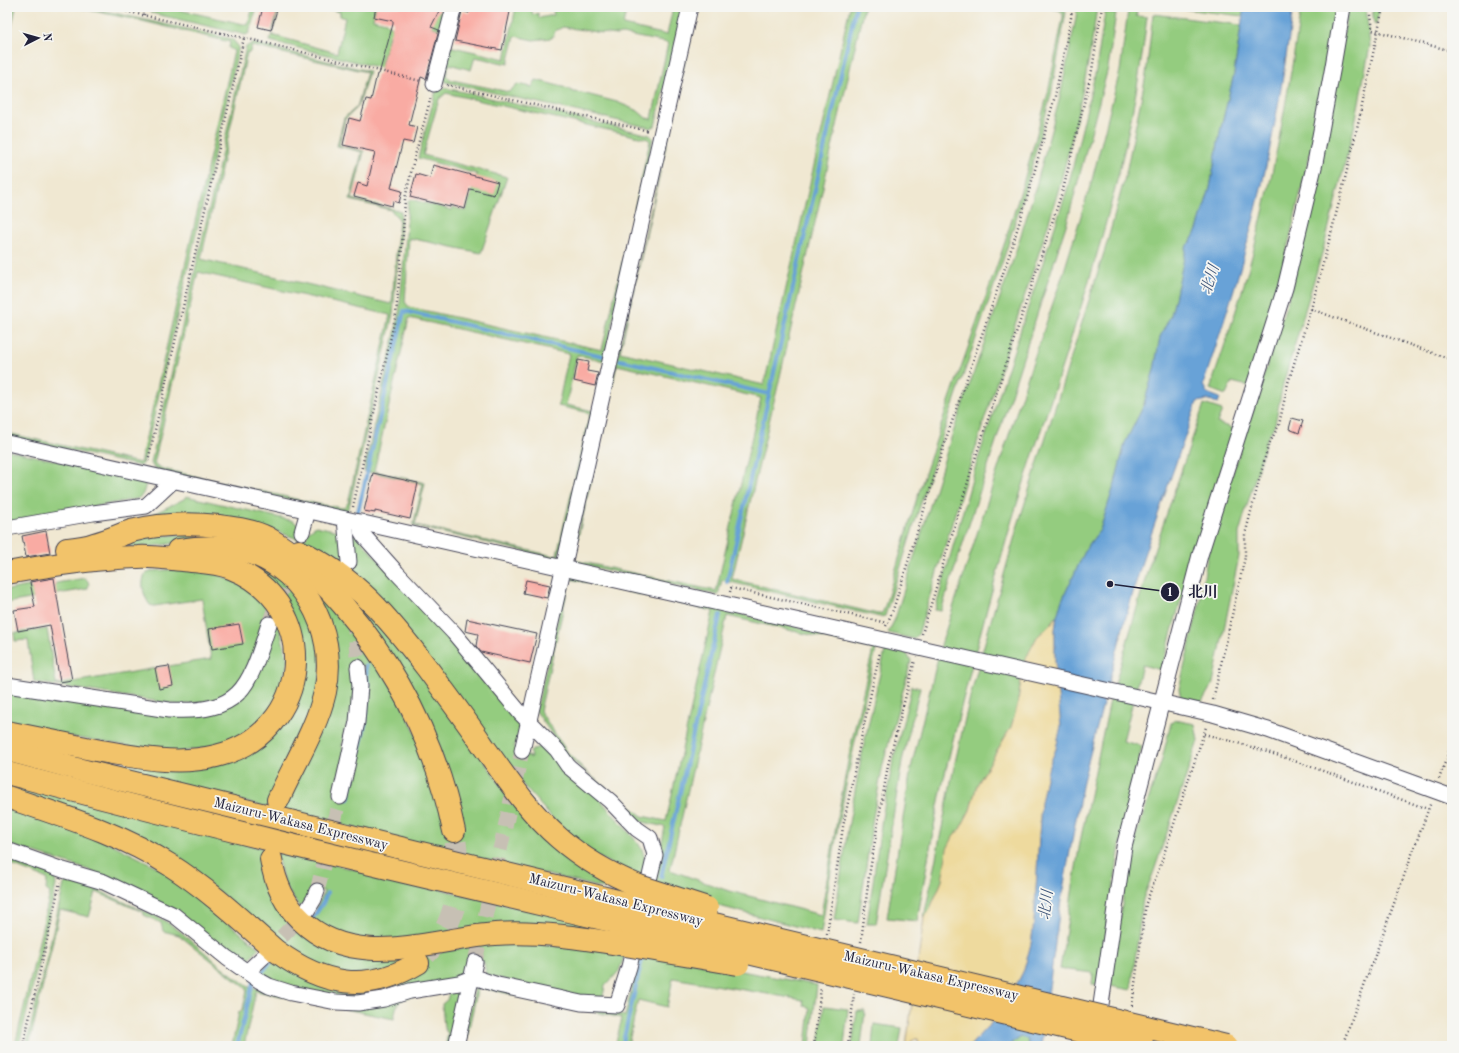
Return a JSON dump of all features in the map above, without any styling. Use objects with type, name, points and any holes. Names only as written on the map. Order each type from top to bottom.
[{"type":"highway","points":[[7,560],[93,545],[131,531],[172,526],[200,525],[218,526],[250,532],[296,549],[329,566],[366,596],[415,652],[519,796],[544,824],[569,847],[617,877],[637,895]]},
{"type":"highway","points":[[264,537],[285,550],[333,593],[362,628],[392,670],[415,712],[434,757],[454,831]]},
{"type":"highway","points":[[7,573],[80,560],[140,557],[190,548],[211,547],[236,550],[264,559],[277,567],[301,588],[311,602],[319,617],[327,646],[329,660],[326,685],[320,709],[278,800]]},
{"type":"highway","points":[[7,732],[126,755],[165,760],[192,760],[216,756],[238,748],[260,735],[276,718],[293,683],[295,656],[290,628],[285,616],[269,594],[248,576],[230,568],[211,563],[140,557]]},
{"type":"highway","name":"Maizuru-Wakasa Expressway","points":[[7,750],[84,771],[637,895],[695,905],[946,968],[1007,994],[1226,1046]]},
{"type":"highway","name":"Maizuru-Wakasa Expressway","points":[[7,773],[627,935],[938,997],[1143,1046]]},
{"type":"highway","points":[[7,797],[87,825],[152,854],[201,887],[276,951],[287,959],[310,971],[343,981],[372,981],[396,974],[418,963]]},
{"type":"highway","points":[[270,859],[274,877],[287,906],[318,935],[342,945],[366,949],[397,948],[472,937],[515,934],[558,936],[627,935]]},
{"type":"street","points":[[434,84],[454,7]]},
{"type":"street","points":[[522,751],[690,7]]},
{"type":"street","points":[[1096,1046],[1124,847],[1155,701],[1285,288],[1315,163],[1334,66],[1343,7]]},
{"type":"street","points":[[7,443],[1213,714],[1268,730],[1452,797]]},
{"type":"street","points":[[7,528],[93,513],[146,506],[173,481]]},
{"type":"street","points":[[302,532],[308,511]]},
{"type":"street","points":[[349,562],[352,520]]},
{"type":"street","points":[[7,850],[63,870],[104,882],[174,915],[247,972],[269,986],[281,990],[346,1003],[373,1001],[410,991],[459,984],[472,978],[581,1003],[617,1005],[629,967],[655,854],[650,838],[637,829],[610,801],[568,766],[556,750],[521,714],[454,633],[397,573],[364,536],[352,520]]},
{"type":"street","points":[[7,685],[170,710],[195,710],[208,708],[224,703],[236,696],[246,684],[254,670],[269,624]]},
{"type":"street","points":[[340,797],[357,722],[360,693],[358,667]]},
{"type":"street","points":[[306,912],[317,892]]},
{"type":"street","points":[[247,972],[263,957]]},
{"type":"street","points":[[456,1046],[475,962]]},
{"type":"path","points":[[107,7],[244,38],[434,84],[446,85],[662,134]]},
{"type":"path","points":[[144,15],[147,7]]},
{"type":"path","points":[[885,628],[946,439],[1009,256],[1030,188],[1055,96],[1072,7]]},
{"type":"path","points":[[860,947],[869,876],[888,765],[970,472],[1064,186],[1098,39],[1102,7]]},
{"type":"path","points":[[1369,7],[1372,30],[1452,50]]},
{"type":"path","points":[[1213,704],[1245,557],[1245,535],[1268,446],[1279,425],[1288,383],[1310,309],[1345,178],[1383,7]]},
{"type":"path","points":[[145,474],[244,38]]},
{"type":"path","points":[[352,520],[396,314],[404,234],[405,199],[434,84]]},
{"type":"path","points":[[1310,309],[1452,360]]},
{"type":"path","points":[[725,604],[732,588],[887,622]]},
{"type":"path","points":[[826,938],[843,827],[880,652]]},
{"type":"path","points":[[1132,1009],[1146,903],[1160,866],[1206,727]]},
{"type":"path","points":[[1204,734],[1234,741],[1279,756],[1428,809]]},
{"type":"path","points":[[1342,1046],[1452,743]]},
{"type":"path","points":[[23,1046],[63,870]]},
{"type":"path","points":[[814,1046],[821,985]]},
{"type":"path","points":[[848,1046],[855,987]]},
{"type":"green space","points":[[7,7],[16,7],[7,49]]},
{"type":"green space","points":[[74,7],[87,7],[232,39],[238,46],[143,464],[140,466],[7,436],[7,433],[140,463],[234,51],[229,48],[230,42],[142,21]]},
{"type":"green space","points":[[150,7],[166,7],[248,25],[253,7],[257,7],[249,33],[246,35],[151,13],[149,10]]},
{"type":"green space","points":[[269,7],[279,9],[272,35],[337,53],[345,18],[340,16],[340,12],[321,7],[340,10],[340,7],[376,7],[373,19],[386,22],[395,29],[395,37],[389,36],[381,64],[398,69],[397,72],[270,41],[278,10]]},
{"type":"green space","points":[[443,7],[451,7],[445,30],[428,26],[434,10],[441,12]]},
{"type":"green space","points":[[516,7],[531,7],[533,15],[538,13],[539,18],[554,15],[552,7],[627,7],[623,25],[667,35],[673,7],[684,7],[655,126],[651,128],[446,82],[442,78],[449,46],[505,59]],"holes":[[[563,27],[616,35],[622,34],[668,43],[652,119],[646,118],[638,111],[617,102],[574,92],[563,87],[536,80],[532,87],[517,84],[509,92],[452,80],[446,76],[449,64],[471,70],[475,57],[508,64],[515,36],[533,40],[552,38],[555,31]]]},
{"type":"green space","points":[[697,7],[620,352],[764,385],[850,7],[864,7],[776,394],[732,579],[878,614],[882,613],[884,609],[916,501],[945,413],[1002,251],[1023,184],[1048,93],[1063,13],[1059,10],[1044,7],[1061,8],[1066,12],[1051,95],[1026,187],[1005,254],[942,437],[885,616],[880,617],[722,580],[718,595],[571,562]],"holes":[[[617,365],[761,398],[716,591],[573,560]]]},
{"type":"green space","points":[[1077,7],[1097,7],[1082,96],[1054,206],[972,460],[918,635],[914,639],[888,633],[895,619],[950,441],[1014,257],[1035,190],[1060,97]]},
{"type":"green space","points":[[1166,7],[1244,7],[1243,16]]},
{"type":"green space","points":[[1301,7],[1336,7],[1314,137],[1278,287],[1248,386],[1232,382],[1226,395],[1210,389],[1242,292],[1265,205],[1282,120]]},
{"type":"green space","points":[[1349,7],[1366,7],[1370,46],[1354,128],[1323,250],[1283,384],[1275,424],[1266,441],[1239,533],[1239,556],[1213,683],[1202,702],[1181,698],[1179,689],[1200,601],[1209,547],[1291,290]]},
{"type":"green space","points":[[1372,7],[1380,7],[1376,25],[1374,24]]},
{"type":"green space","points":[[1128,10],[1137,11],[1136,16],[1147,17],[1138,82],[1125,146],[1109,210],[1072,336],[1011,523],[982,628],[941,791],[917,921],[887,918],[911,768],[941,645],[1027,379],[1064,271],[1092,180],[1120,71]]},
{"type":"green space","points":[[1105,12],[1116,13],[1108,68],[1068,219],[941,611],[935,610],[976,465],[1068,187],[1096,70]]},
{"type":"green space","points":[[1153,14],[1241,25],[1234,74],[1220,132],[1210,188],[1197,230],[1187,245],[1171,315],[1160,337],[1154,370],[1143,407],[1125,443],[1115,483],[1100,530],[1087,547],[1062,600],[1057,616],[1037,637],[1022,674],[1017,707],[1011,727],[977,785],[970,810],[960,829],[953,837],[942,881],[929,911],[924,918],[954,767],[970,697],[1018,525],[1107,243],[1126,173],[1146,75]]},
{"type":"green space","points":[[252,43],[369,71],[358,107],[345,119],[339,145],[364,151],[352,199],[401,211],[393,314],[350,503],[347,510],[344,512],[161,471],[153,467],[151,463],[246,47]],"holes":[[[252,46],[367,72],[357,107],[344,118],[337,146],[362,152],[350,200],[391,210],[399,219],[391,304],[201,259],[247,53],[250,52]],[[198,272],[390,315],[348,503],[343,508],[318,504],[163,469],[154,464]]]},
{"type":"green space","points":[[446,88],[650,135],[653,138],[604,361],[577,355],[566,405],[593,411],[558,559],[413,526],[423,484],[364,471],[399,315],[408,201],[410,199],[452,210],[453,207],[466,211],[477,174],[418,158],[436,91]],"holes":[[[446,93],[648,139],[650,141],[602,350],[409,307],[405,302],[409,238],[481,253],[507,177],[423,155],[439,99]],[[409,318],[569,354],[558,406],[590,413],[557,555],[554,556],[415,525],[425,483],[374,471]]]},
{"type":"green space","points":[[1204,404],[1222,410],[1217,423],[1235,429],[1196,547],[1161,670],[1142,665],[1123,741],[1142,746],[1120,846],[1098,985],[1092,984],[1093,973],[1060,969],[1080,842],[1109,705],[1148,569]]},
{"type":"green space","points":[[7,450],[141,479],[146,483],[144,491],[141,497],[136,499],[7,522]]},
{"type":"green space","points":[[186,496],[294,521],[305,534],[316,526],[356,535],[523,720],[514,747],[531,758],[530,752],[534,749],[541,747],[548,749],[598,797],[638,843],[643,852],[645,861],[644,882],[575,844],[314,548],[295,538],[273,530],[154,519],[151,515],[184,499]]},
{"type":"green space","points":[[225,535],[146,547],[129,546],[129,544],[135,540],[159,536]]},
{"type":"green space","points":[[240,558],[271,572],[287,585],[300,600],[310,616],[317,634],[320,653],[318,692],[312,711],[270,803],[285,806],[296,779],[318,734],[332,693],[334,654],[331,634],[325,616],[315,597],[302,579],[302,577],[305,576],[332,603],[356,632],[396,694],[413,727],[427,762],[447,835],[461,833],[454,798],[444,763],[431,730],[397,667],[356,609],[332,582],[332,579],[335,579],[357,597],[399,644],[439,696],[507,794],[520,809],[543,834],[557,846],[572,858],[604,877],[606,885],[603,888],[217,795],[74,758],[72,754],[75,753],[146,765],[194,767],[217,763],[239,756],[260,744],[280,725],[294,702],[300,684],[303,656],[298,628],[292,614],[275,589],[264,579],[241,565],[237,560]],"holes":[[[363,665],[365,677],[364,711],[345,799],[334,796],[344,757],[342,745],[346,727],[353,718],[355,686],[353,667]]]},
{"type":"green space","points":[[182,569],[210,571],[250,588],[277,618],[288,662],[273,709],[232,743],[174,753],[7,727],[7,690],[209,714],[241,681],[222,698],[181,705],[34,682],[28,640],[15,641],[14,633],[47,629],[56,683],[61,684],[211,659],[202,599],[154,606],[150,605],[145,597],[143,582],[146,574],[150,571]]},
{"type":"green space","points":[[568,575],[877,645],[855,741],[838,826],[821,933],[704,902],[654,884],[665,827],[639,821],[626,807],[565,754],[536,711]],"holes":[[[570,579],[713,611],[666,821],[642,816],[590,775],[568,753],[540,711]],[[727,616],[873,649],[852,740],[821,915],[726,890],[670,870]]]},
{"type":"green space","points":[[85,578],[89,583],[87,589],[7,603],[7,590],[29,586],[30,589],[56,585],[56,583]]},
{"type":"green space","points":[[886,647],[906,652],[911,661],[883,764],[873,817],[858,923],[834,920],[848,828],[864,744]]},
{"type":"green space","points":[[912,686],[920,688],[902,761],[876,924],[867,924],[882,818],[892,766]]},
{"type":"green space","points":[[1175,720],[1195,724],[1198,741],[1143,899],[1131,990],[1110,986],[1132,847],[1161,763],[1171,723]]},
{"type":"green space","points":[[7,783],[253,846],[612,929],[607,936],[553,928],[498,927],[474,929],[401,941],[377,942],[354,939],[332,932],[310,919],[315,912],[324,891],[311,888],[308,896],[300,908],[285,886],[278,860],[261,856],[266,877],[273,896],[283,913],[295,927],[310,939],[327,948],[346,954],[368,957],[408,955],[409,958],[391,968],[379,972],[356,975],[335,973],[294,955],[258,927],[206,882],[177,861],[146,843],[95,820],[7,790]]},
{"type":"green space","points":[[7,806],[100,838],[165,871],[259,948],[250,957],[244,959],[237,957],[89,870],[7,844]]},
{"type":"green space","points":[[7,857],[49,872],[55,879],[56,885],[19,1046],[15,1046],[50,893],[46,890],[47,879],[7,863]]},
{"type":"green space","points":[[66,882],[95,889],[162,919],[181,932],[222,967],[249,987],[325,1003],[463,988],[450,1046],[445,1046],[448,1034],[444,1028],[442,1004],[447,1000],[449,993],[446,991],[420,994],[406,998],[396,1007],[394,1019],[256,991],[244,1046],[232,1046],[239,1012],[243,1009],[247,990],[246,988],[179,935],[163,931],[161,923],[144,915],[143,912],[96,892],[89,917],[60,910],[29,1046],[26,1046],[64,884]]},
{"type":"green space","points":[[502,941],[626,952],[619,971],[605,986],[603,996],[600,999],[581,998],[486,975],[484,962],[469,961],[466,971],[459,980],[336,1000],[257,975],[272,957],[327,985],[412,957]]},
{"type":"green space","points":[[638,952],[817,985],[810,1046],[806,1046],[810,1008],[804,1006],[803,1000],[673,978],[667,1007],[638,1000],[628,1046],[615,1046],[622,1018],[478,987],[465,1046],[462,1046],[476,985],[479,984],[625,1016],[636,970]]},
{"type":"green space","points":[[824,1006],[848,1009],[844,1046],[819,1046]]},
{"type":"green space","points":[[857,1011],[865,1011],[861,1046],[852,1046]]},
{"type":"green space","points":[[874,1024],[902,1028],[899,1046],[872,1046]]},
{"type":"green space","points":[[1021,1037],[1027,1039],[1029,1046],[1008,1046]]},
{"type":"sand","points":[[1057,616],[1055,630],[1055,661],[1061,726],[1056,749],[1049,766],[1041,803],[1034,923],[1031,944],[1024,970],[990,1025],[970,1046],[919,1046],[918,1039],[913,1039],[909,1046],[906,1046],[924,918],[929,911],[942,881],[947,849],[970,810],[977,785],[1011,727],[1017,707],[1026,658],[1037,637]]},
{"type":"water","points":[[1244,7],[1293,7],[1280,95],[1256,211],[1238,277],[1203,385],[1207,393],[1220,398],[1218,403],[1208,400],[1197,402],[1144,555],[1125,620],[1083,781],[1061,900],[1041,1046],[1029,1046],[1027,1039],[1021,1037],[1008,1046],[970,1046],[990,1025],[1019,980],[1024,970],[1031,944],[1034,923],[1041,803],[1049,766],[1056,749],[1061,726],[1055,661],[1055,630],[1057,616],[1062,600],[1087,547],[1100,530],[1115,483],[1125,443],[1143,407],[1154,370],[1160,337],[1171,315],[1187,245],[1197,230],[1210,188],[1220,132],[1234,74]]},
{"type":"building","points":[[263,7],[277,10],[271,30],[258,27]]},
{"type":"building","points":[[376,7],[441,7],[431,27],[439,30],[426,79],[421,77],[409,125],[417,127],[413,143],[403,141],[391,188],[402,191],[399,203],[393,201],[392,206],[354,196],[358,183],[367,186],[375,152],[343,145],[349,118],[360,121],[366,99],[371,100],[377,74],[379,74],[393,24],[393,21],[374,17]]},
{"type":"building","points":[[470,7],[511,7],[502,50],[455,41],[462,11],[469,13]]},
{"type":"building","points":[[433,165],[498,182],[494,195],[470,189],[465,209],[450,205],[450,207],[410,197],[416,174],[430,178]]},
{"type":"building","points":[[578,360],[589,362],[587,371],[598,373],[595,386],[574,381]]},
{"type":"building","points":[[1292,418],[1303,421],[1299,433],[1289,429]]},
{"type":"building","points":[[373,473],[418,483],[410,519],[375,511],[375,513],[364,511]]},
{"type":"building","points":[[46,531],[50,553],[26,557],[22,536]]},
{"type":"building","points":[[54,578],[72,680],[60,682],[50,625],[18,631],[14,610],[35,607],[30,582]]},
{"type":"building","points":[[526,580],[550,585],[547,598],[523,593]]},
{"type":"building","points":[[467,619],[537,634],[530,663],[481,652],[476,646],[478,634],[465,631]]},
{"type":"building","points":[[239,624],[243,644],[212,649],[209,629]]},
{"type":"building","points":[[169,666],[173,686],[159,689],[155,668]]},
{"type":"waterway","points":[[727,582],[856,7]]},
{"type":"waterway","points":[[358,512],[404,311],[603,356]]},
{"type":"waterway","points":[[620,360],[769,394]]},
{"type":"waterway","points":[[661,877],[720,615]]},
{"type":"waterway","points":[[348,799],[365,724],[368,690],[366,666]]},
{"type":"waterway","points":[[312,919],[323,903],[327,893]]},
{"type":"waterway","points":[[622,1046],[643,955]]},
{"type":"waterway","points":[[259,976],[272,960]]},
{"type":"waterway","points":[[237,1046],[253,983]]},
{"type":"tunnel","points":[[269,624],[302,532]]},
{"type":"tunnel","points":[[354,618],[358,667]]},
{"type":"tunnel","points":[[475,962],[522,751]]},
{"type":"tunnel","points":[[317,891],[340,797]]},
{"type":"tunnel","points":[[426,954],[438,941],[453,912],[458,881],[458,865],[454,831]]},
{"type":"tunnel","points":[[266,953],[306,912]]},
{"type":"place","name":"北川","points":[[1110,584]]}]
